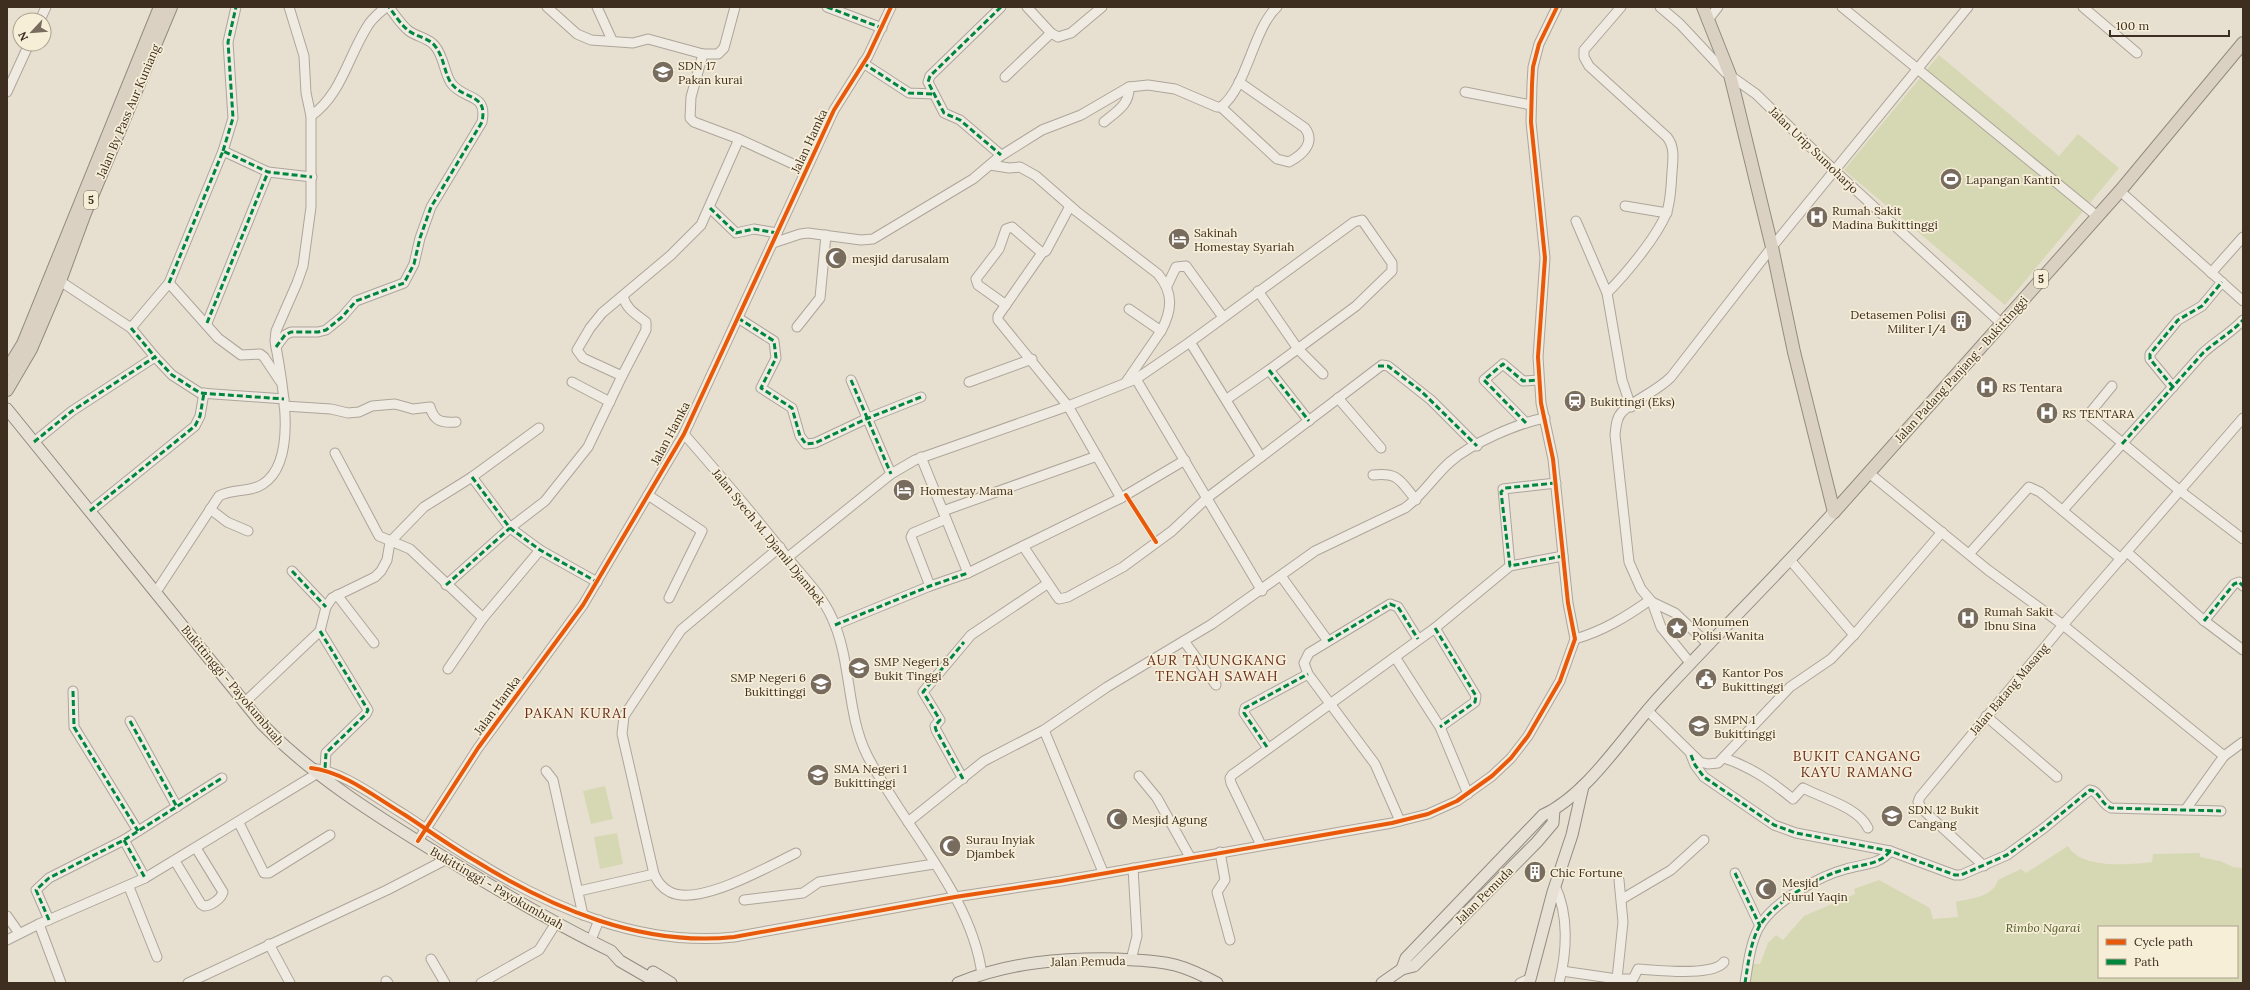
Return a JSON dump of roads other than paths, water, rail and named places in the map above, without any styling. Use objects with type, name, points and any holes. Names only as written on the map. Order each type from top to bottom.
[{"type":"highway","name":"Jalan By Pass Aur Kuniang","points":[[7,390],[31,349],[60,281],[81,211],[160,7]]},
{"type":"highway","name":"Jalan By Pass Aur Kuniang","points":[[7,370],[23,344],[171,7]]},
{"type":"highway","points":[[1703,7],[1707,21],[1730,75],[1772,247],[1794,352],[1834,512]]},
{"type":"highway","name":"Jalan Padang Panjang - Bukittinggi","points":[[1834,512],[2120,191],[2243,43]]},
{"type":"main road","name":"Bukittinggi - Payokumbuah","points":[[7,409],[245,702],[287,749],[318,770],[366,808],[418,841],[498,891],[557,924],[611,951],[620,961],[658,983]]},
{"type":"main road","name":"Jalan Pemuda","points":[[1382,983],[1402,969],[1414,966],[1537,842],[1553,823],[1554,810],[1583,786],[1647,710],[1790,561],[1834,512]]},
{"type":"main road","points":[[1526,982],[1572,835],[1583,786]]},
{"type":"main road","points":[[611,951],[625,956],[671,983]]},
{"type":"main road","name":"Jalan Pemuda","points":[[958,983],[1006,968],[1055,960],[1131,960],[1175,965],[1217,983]]},
{"type":"street","points":[[131,328],[169,283],[223,151],[233,118],[228,42],[236,7]]},
{"type":"street","points":[[156,592],[180,559],[219,496],[228,491],[254,488],[264,484],[280,465],[285,428],[282,384],[276,347],[276,331],[298,283],[302,266],[311,207],[312,177],[311,116],[306,93],[304,56],[289,7]]},
{"type":"street","points":[[311,116],[324,104],[342,77],[367,27],[386,7]]},
{"type":"street","points":[[276,347],[285,335],[291,332],[318,332],[326,330],[342,317],[356,301],[404,283],[414,264],[420,238],[431,206],[482,122],[484,111],[482,105],[479,101],[458,89],[452,83],[441,55],[435,46],[408,30],[389,7]]},
{"type":"street","points":[[547,7],[578,34],[591,40],[612,40],[633,43],[648,39],[703,54],[718,54],[724,48],[735,7]]},
{"type":"street","points":[[597,7],[612,40]]},
{"type":"street","points":[[827,7],[882,28]]},
{"type":"street","name":"Jalan Hamka","points":[[418,841],[478,748],[598,582],[684,434],[834,110],[863,63],[882,28],[891,7]]},
{"type":"street","points":[[1001,7],[930,76],[928,82],[944,113],[960,120],[1001,156]]},
{"type":"street","points":[[1027,7],[1051,33],[1058,36],[1065,36],[1102,7]]},
{"type":"street","points":[[1221,107],[1239,82],[1267,20],[1277,7]]},
{"type":"street","points":[[318,770],[363,789],[504,878],[555,905],[641,932],[711,939],[734,937],[955,896],[1133,868],[1261,845],[1326,836],[1400,821],[1434,811],[1468,794],[1511,758],[1528,736],[1560,681],[1575,639],[1563,556],[1556,483],[1541,403],[1538,357],[1545,258],[1531,105],[1533,67],[1539,44],[1557,7]]},
{"type":"street","points":[[1607,293],[1622,278],[1667,214],[1673,157],[1671,142],[1642,113],[1589,66],[1584,57],[1584,50],[1621,7]]},
{"type":"street","name":"Jalan Urip Sumoharjo","points":[[1660,7],[1680,24],[1730,75],[1761,99],[1838,168],[2002,324]]},
{"type":"street","points":[[1707,21],[1718,7]]},
{"type":"street","points":[[1842,7],[2097,216]]},
{"type":"street","points":[[1691,664],[1661,627],[1651,601],[1641,589],[1629,562],[1615,435],[1617,421],[1622,412],[1659,389],[1671,377],[1772,247],[1968,7]]},
{"type":"street","points":[[2082,7],[2137,53]]},
{"type":"street","points":[[1005,77],[1051,33]]},
{"type":"street","points":[[7,92],[25,52]]},
{"type":"street","points":[[703,54],[691,97],[690,118],[694,122],[739,139],[806,170]]},
{"type":"street","points":[[863,63],[908,93],[934,94]]},
{"type":"street","points":[[773,243],[800,234],[826,235],[861,240],[873,239],[973,180],[1001,156],[1042,130],[1081,115],[1129,87],[1164,86],[1221,107],[1277,159],[1289,162],[1305,150],[1309,142],[1309,135],[1306,128],[1239,82]]},
{"type":"street","points":[[1104,122],[1126,104],[1129,98],[1129,87]]},
{"type":"street","points":[[1465,92],[1531,105]]},
{"type":"street","points":[[622,376],[583,358],[577,350],[590,328],[602,313],[694,233],[710,208],[739,139]]},
{"type":"street","points":[[223,151],[268,172],[312,177]]},
{"type":"street","points":[[990,164],[1009,168],[1021,168],[1037,177],[1070,206],[1158,274],[1166,286],[1171,308],[1161,331],[1126,382]]},
{"type":"street","points":[[207,323],[268,172]]},
{"type":"street","points":[[2120,191],[2243,301]]},
{"type":"street","points":[[1070,206],[1046,251],[1042,253],[998,316],[1000,322],[1032,359],[1068,406],[1121,498]]},
{"type":"street","points":[[1625,206],[1667,214]]},
{"type":"street","points":[[710,208],[736,232],[754,229],[777,233]]},
{"type":"street","points":[[788,558],[891,474],[921,457],[1068,406],[1136,379],[1190,342],[1354,222],[1362,220],[1366,223],[1392,263],[1392,271],[1356,306],[1227,399]]},
{"type":"street","points":[[1576,221],[1607,293],[1622,380],[1631,407]]},
{"type":"street","points":[[1002,310],[978,285],[976,279],[999,249],[1006,229],[1012,228],[1042,253]]},
{"type":"street","points":[[797,327],[820,298],[826,235]]},
{"type":"street","points":[[2211,273],[2243,237]]},
{"type":"street","points":[[1166,286],[1176,267],[1186,266],[1223,317]]},
{"type":"street","points":[[60,281],[131,328],[155,357],[181,382],[204,394],[330,409],[348,414],[359,412],[372,406],[395,404],[413,409],[426,406],[430,407],[433,416],[438,421],[456,422]]},
{"type":"street","points":[[2173,387],[2150,359],[2150,354],[2178,320],[2198,309],[2222,282]]},
{"type":"street","points":[[169,283],[207,323],[218,338],[241,356],[260,354],[264,357],[282,384]]},
{"type":"street","points":[[1258,291],[1298,349],[1323,374]]},
{"type":"street","points":[[446,585],[510,528],[545,501],[588,447],[646,330],[646,322],[629,309],[625,304],[623,296]]},
{"type":"street","points":[[1130,309],[1161,331]]},
{"type":"street","points":[[738,318],[774,341],[776,358],[761,388],[792,408],[800,436],[806,444],[815,443],[866,419],[921,397]]},
{"type":"street","points":[[2063,510],[2203,353],[2217,340],[2233,331],[2243,320]]},
{"type":"street","points":[[1190,342],[1227,399],[1261,457]]},
{"type":"street","points":[[34,442],[72,411],[155,357]]},
{"type":"street","points":[[969,382],[1032,359]]},
{"type":"street","points":[[1023,546],[1047,584],[1059,599],[1068,597],[1123,567],[1172,531],[1208,498],[1378,366],[1385,364],[1421,391],[1476,446]]},
{"type":"street","points":[[1526,423],[1484,380],[1503,364],[1523,381],[1539,380]]},
{"type":"street","points":[[1269,370],[1309,421]]},
{"type":"street","points":[[1136,379],[1262,590]]},
{"type":"street","points":[[851,380],[866,419],[891,474]]},
{"type":"street","points":[[572,382],[610,402]]},
{"type":"street","points":[[2112,386],[2089,414],[2122,444],[2243,539]]},
{"type":"street","points":[[90,511],[196,426],[200,416],[204,394]]},
{"type":"street","points":[[1338,398],[1381,448]]},
{"type":"street","points":[[908,822],[984,762],[1044,730],[1107,687],[1184,641],[1262,590],[1327,544],[1396,513],[1416,500],[1451,461],[1476,446],[1526,423],[1545,418]]},
{"type":"street","name":"Jalan Batang Masang","points":[[1984,866],[1922,809],[1918,802],[1920,797],[2063,625],[2243,418]]},
{"type":"street","points":[[245,702],[320,631],[328,602],[337,595],[375,577],[384,566],[390,542],[430,503],[472,477],[539,428]]},
{"type":"street","name":"Jalan Syech M. Djamil Djambek","points":[[684,434],[750,509],[809,583],[832,616],[860,741],[873,767],[955,896],[972,934],[980,958],[982,975]]},
{"type":"street","points":[[335,453],[379,536],[390,542],[410,549],[446,585],[483,618]]},
{"type":"street","points":[[930,586],[911,537],[913,533],[944,515],[1097,456]]},
{"type":"street","points":[[921,457],[968,573]]},
{"type":"street","points":[[835,625],[930,586],[968,573],[1121,498],[1185,460]]},
{"type":"street","points":[[1373,475],[1387,473],[1393,475],[1416,500]]},
{"type":"street","points":[[1869,473],[1969,554],[2063,625],[2224,756]]},
{"type":"street","points":[[472,477],[510,528],[540,550],[598,582]]},
{"type":"street","points":[[1510,566],[1503,489],[1556,483]]},
{"type":"street","points":[[1969,554],[2029,487],[2036,489],[2124,555],[2204,621],[2243,650]]},
{"type":"street","points":[[648,495],[702,531],[669,598]]},
{"type":"street","points":[[210,509],[227,522],[248,531]]},
{"type":"street","points":[[1647,710],[1700,762],[1708,764],[1718,763],[1774,701],[1790,687],[1826,664],[1854,635],[1942,532]]},
{"type":"street","points":[[780,547],[685,625],[624,716],[622,734],[654,874],[661,886],[671,893],[701,893],[732,884],[796,853]]},
{"type":"street","points":[[448,669],[483,618],[540,550]]},
{"type":"street","points":[[1261,845],[1230,778],[1267,747],[1330,704],[1435,628],[1510,566],[1563,556]]},
{"type":"street","points":[[1790,561],[1854,635]]},
{"type":"street","points":[[292,571],[326,607]]},
{"type":"street","points":[[1281,576],[1328,641]]},
{"type":"street","points":[[2204,621],[2234,584],[2238,582],[2243,586]]},
{"type":"street","points":[[963,779],[936,730],[935,726],[940,720],[925,690],[971,635],[1047,584]]},
{"type":"street","points":[[337,595],[374,643]]},
{"type":"street","points":[[1575,639],[1591,634],[1624,619],[1651,601]]},
{"type":"street","points":[[1651,601],[1675,613],[1709,645]]},
{"type":"street","points":[[1400,821],[1375,764],[1308,674],[1304,663],[1309,652],[1390,604],[1398,607],[1418,640]]},
{"type":"street","points":[[1435,628],[1476,696],[1475,702],[1440,727]]},
{"type":"street","points":[[7,940],[39,924],[129,887],[239,823],[318,770],[326,753],[366,714],[368,710],[320,631]]},
{"type":"street","points":[[1184,641],[1216,685]]},
{"type":"street","points":[[1395,657],[1440,727],[1468,794]]},
{"type":"street","points":[[1267,747],[1244,713],[1246,708],[1308,674]]},
{"type":"street","points":[[73,691],[73,717],[77,733],[138,831]]},
{"type":"street","points":[[1986,716],[2057,777]]},
{"type":"street","points":[[130,721],[177,807]]},
{"type":"street","points":[[1044,730],[1103,872]]},
{"type":"street","points":[[2186,809],[2224,756],[2243,742]]},
{"type":"street","points":[[1692,755],[1695,765],[1704,777],[1774,825],[1796,833],[1890,851],[1949,875],[1961,875],[2002,858],[2023,844],[2090,790],[2096,792],[2104,804],[2111,808],[2135,810],[2186,809],[2221,811]]},
{"type":"street","points":[[1724,758],[1747,766],[1769,780],[1793,799],[1804,788],[1852,811],[1866,821],[1868,828]]},
{"type":"street","points":[[546,771],[553,780],[579,891],[583,915]]},
{"type":"street","points":[[1139,776],[1157,798],[1190,857]]},
{"type":"street","points":[[49,920],[36,890],[49,878],[124,840],[222,778]]},
{"type":"street","points":[[239,823],[264,873],[269,873],[330,836]]},
{"type":"street","points":[[124,840],[145,878]]},
{"type":"street","points":[[1622,899],[1671,870],[1704,840]]},
{"type":"street","points":[[175,861],[201,904],[204,906],[210,905],[219,898],[223,892],[196,848]]},
{"type":"street","points":[[1745,983],[1754,937],[1760,926],[1782,903],[1808,885],[1834,873],[1877,862],[1886,857],[1890,851]]},
{"type":"street","points":[[1220,852],[1225,880],[1217,892],[1230,940]]},
{"type":"street","points":[[188,983],[380,893],[447,859]]},
{"type":"street","points":[[744,900],[803,893],[820,882],[934,864]]},
{"type":"street","points":[[1131,960],[1137,936],[1133,868]]},
{"type":"street","points":[[1735,873],[1760,926]]},
{"type":"street","points":[[579,891],[654,874]]},
{"type":"street","points":[[1617,979],[1623,922],[1619,880]]},
{"type":"street","points":[[1555,886],[1564,908],[1566,927],[1562,971],[1559,983]]},
{"type":"street","points":[[129,887],[156,957]]},
{"type":"street","points":[[481,983],[539,950],[568,909]]},
{"type":"street","points":[[7,916],[19,933]]},
{"type":"street","points":[[591,940],[599,920]]},
{"type":"street","points":[[39,924],[61,983]]},
{"type":"street","points":[[270,944],[290,983]]},
{"type":"street","points":[[431,959],[445,983]]},
{"type":"street","points":[[1562,971],[1617,979],[1633,979],[1638,969],[1701,970],[1715,968],[1724,962]]},
{"type":"place","name":"SDN 17 Pakan kurai","points":[[663,72]]},
{"type":"place","name":"Lapangan Kantin","points":[[1951,179]]},
{"type":"place","name":"Rumah Sakit Madina Bukittinggi","points":[[1817,217]]},
{"type":"place","name":"Sakinah Homestay Syariah","points":[[1179,239]]},
{"type":"place","name":"mesjid darusalam","points":[[836,258]]},
{"type":"place","name":"Detasemen Polisi Militer I/4","points":[[1961,321]]},
{"type":"place","name":"RS Tentara","points":[[1987,387]]},
{"type":"place","name":"Bukittingi (Eks)","points":[[1575,401]]},
{"type":"place","name":"RS TENTARA","points":[[2047,413]]},
{"type":"place","name":"Homestay Mama","points":[[904,490]]},
{"type":"place","name":"Rumah Sakit Ibnu Sina","points":[[1968,618]]},
{"type":"place","name":"Monumen Polisi Wanita","points":[[1677,628]]},
{"type":"place","name":"SMP Negeri 8 Bukit Tinggi","points":[[859,668]]},
{"type":"place","name":"Kantor Pos Bukittinggi","points":[[1706,679]]},
{"type":"place","name":"SMP Negeri 6 Bukittinggi","points":[[821,684]]},
{"type":"place","name":"SMPN 1 Bukittinggi","points":[[1699,726]]},
{"type":"place","name":"SMA Negeri 1 Bukittinggi","points":[[818,775]]},
{"type":"place","name":"SDN 12 Bukit Cangang","points":[[1892,816]]},
{"type":"place","name":"Mesjid Agung","points":[[1117,819]]},
{"type":"place","name":"Surau Inyiak Djambek","points":[[950,846]]},
{"type":"place","name":"Chic Fortune","points":[[1535,872]]},
{"type":"place","name":"Mesjid Nurul Yaqin","points":[[1766,889]]},
{"type":"district","name":"AUR TAJUNGKANG TENGAH SAWAH","points":[[1217,668]]},
{"type":"district","name":"PAKAN KURAI","points":[[576,713]]},
{"type":"district","name":"BUKIT CANGANG KAYU RAMANG","points":[[1857,764]]},
{"type":"park label","name":"Rimbo Ngarai","points":[[2043,927]]}]
